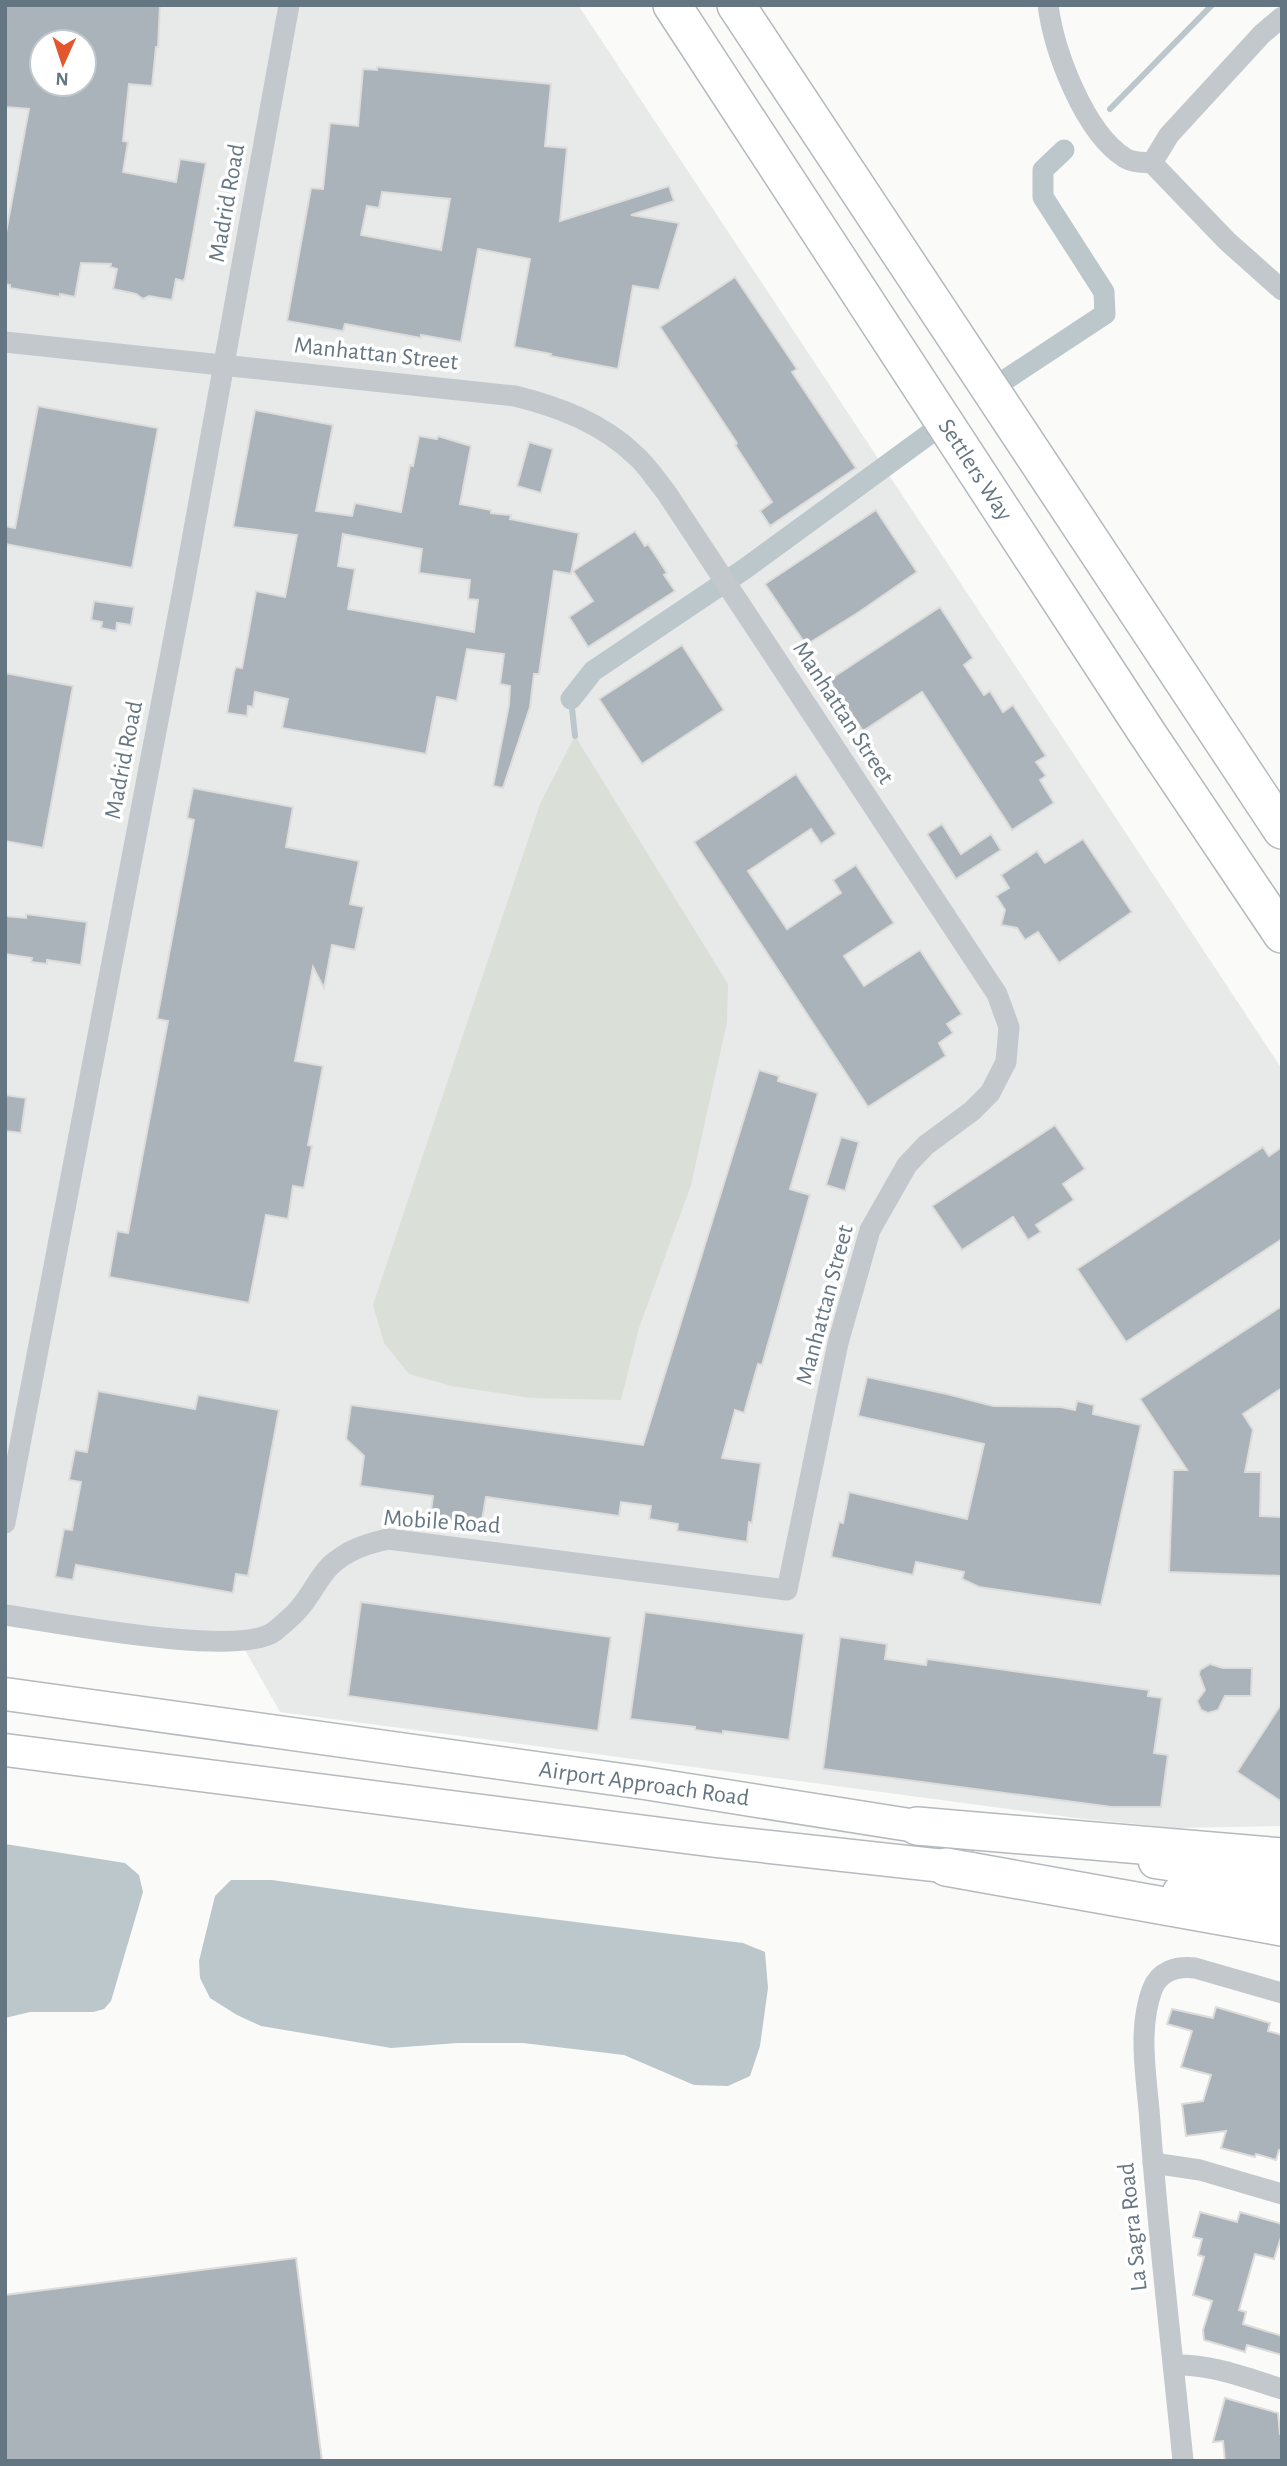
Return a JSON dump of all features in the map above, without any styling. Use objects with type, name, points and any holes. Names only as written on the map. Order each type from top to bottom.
[{"type":"highway","name":"Settlers Way","points":[[672,5],[1147,733],[1282,934]]},
{"type":"highway","points":[[736,5],[1282,830]]},
{"type":"highway","points":[[1147,733],[1282,947]]},
{"type":"highway","points":[[917,1826],[1282,1857]]},
{"type":"highway","points":[[946,1867],[1282,1927]]},
{"type":"main road","name":"Airport Approach Road","points":[[5,1694],[644,1783],[1282,1881]]},
{"type":"main road","name":"Airport Approach Road","points":[[5,1749],[716,1841],[1090,1880],[1282,1905]]},
{"type":"street","name":"Madrid Road","points":[[5,1523],[225,365],[289,5]]},
{"type":"street","points":[[1048,5],[1052,31],[1069,80],[1098,130],[1126,158],[1152,163],[1227,241],[1282,290]]},
{"type":"street","points":[[1152,163],[1170,135],[1262,34],[1282,17]]},
{"type":"street","name":"Manhattan Street","points":[[5,342],[515,396],[545,403],[578,416],[606,432],[636,455],[666,492],[997,994],[1009,1027],[1006,1062],[990,1093],[907,1165],[870,1230],[838,1343],[787,1590]]},
{"type":"street","name":"Mobile Road","points":[[5,1615],[198,1642],[243,1641],[272,1633],[301,1607],[330,1567],[347,1553],[366,1544],[388,1539],[787,1590]]},
{"type":"street","name":"La Sagra Road","points":[[1183,2461],[1153,2163],[1144,2039],[1146,2012],[1153,1988],[1163,1974],[1180,1966],[1282,1993]]},
{"type":"street","points":[[1153,2163],[1200,2170],[1282,2194]]},
{"type":"street","points":[[1174,2365],[1192,2364],[1214,2368],[1282,2389]]},
{"type":"shaded area","points":[[5,5],[578,5],[1282,1069],[1282,1826],[1178,1828],[1084,1819],[280,1712],[241,1643],[5,1612]]},
{"type":"shaded area","points":[[575,736],[728,984],[727,1022],[691,1185],[639,1328],[621,1400],[531,1398],[452,1386],[409,1374],[384,1343],[373,1305],[540,804]]},
{"type":"shaded area","points":[[5,1844],[125,1863],[139,1875],[143,1892],[111,2001],[104,2009],[93,2012],[30,2012],[5,2018]]},
{"type":"shaded area","points":[[231,1880],[272,1880],[465,1908],[743,1943],[765,1952],[768,1988],[760,2046],[750,2076],[728,2086],[694,2085],[624,2055],[523,2043],[458,2043],[391,2048],[261,2026],[210,1998],[200,1978],[199,1961],[215,1896]]},
{"type":"building","points":[[5,5],[160,5],[158,47],[152,86],[129,84],[123,141],[128,142],[123,172],[176,182],[180,159],[206,163],[185,278],[183,281],[176,279],[172,300],[149,296],[143,299],[136,294],[113,289],[117,269],[110,267],[111,264],[81,263],[75,297],[10,288],[10,285],[5,284],[5,238],[29,109],[5,107]]},
{"type":"building","points":[[377,67],[551,84],[545,146],[567,148],[560,221],[669,186],[674,201],[631,215],[679,223],[659,290],[633,286],[618,369],[514,347],[530,259],[478,249],[461,342],[421,335],[421,338],[345,324],[343,331],[287,321],[311,188],[323,189],[330,123],[358,126],[363,69],[377,70]],"holes":[[[382,192],[450,199],[441,250],[361,235],[367,206],[379,208]]]},
{"type":"building","points":[[735,277],[797,369],[792,372],[856,468],[770,526],[760,511],[772,502],[735,445],[737,443],[660,327]]},
{"type":"building","points":[[38,406],[158,428],[132,568],[5,544],[5,526],[15,528]]},
{"type":"building","points":[[255,410],[333,425],[316,511],[352,516],[355,503],[401,512],[419,436],[437,439],[438,436],[471,446],[460,504],[491,510],[491,513],[511,515],[510,519],[579,533],[571,574],[554,571],[539,674],[534,674],[530,707],[503,788],[493,786],[509,705],[510,686],[500,684],[504,654],[467,649],[457,701],[437,697],[426,754],[282,728],[288,699],[255,692],[253,707],[248,706],[247,716],[227,713],[234,672],[236,667],[242,668],[256,591],[285,597],[297,535],[233,527]],"holes":[[[343,534],[422,549],[419,573],[470,580],[468,599],[478,600],[474,632],[348,609],[355,569],[338,566]]]},
{"type":"building","points":[[529,442],[553,449],[541,493],[517,486]]},
{"type":"building","points":[[876,510],[917,572],[806,645],[765,584]]},
{"type":"building","points":[[635,531],[645,546],[648,544],[675,591],[588,647],[569,617],[593,601],[573,571]]},
{"type":"building","points":[[94,601],[134,607],[131,625],[117,623],[116,631],[101,628],[102,622],[91,620]]},
{"type":"building","points":[[940,607],[973,658],[964,665],[984,695],[990,691],[1003,712],[1013,705],[1046,756],[1036,762],[1046,776],[1040,780],[1054,803],[1012,830],[922,692],[863,731],[829,680]]},
{"type":"building","points":[[682,645],[724,710],[642,764],[599,699]]},
{"type":"building","points":[[5,673],[73,686],[43,848],[5,841]]},
{"type":"building","points":[[796,774],[836,834],[821,844],[811,829],[748,871],[787,929],[841,893],[833,880],[856,865],[894,923],[844,956],[864,986],[920,950],[962,1014],[947,1024],[953,1033],[939,1043],[946,1056],[868,1107],[694,842]]},
{"type":"building","points":[[193,788],[293,807],[286,847],[359,861],[350,904],[364,907],[355,950],[332,945],[324,988],[313,967],[295,1061],[323,1066],[308,1145],[312,1146],[304,1188],[293,1186],[288,1219],[266,1215],[249,1303],[109,1277],[117,1231],[128,1233],[168,1021],[157,1019],[194,820],[187,818]]},
{"type":"building","points":[[942,824],[961,854],[991,834],[1001,850],[956,879],[927,834]]},
{"type":"building","points":[[1083,839],[1132,912],[1059,963],[1038,932],[1025,940],[1017,928],[1001,925],[1005,910],[996,896],[1009,888],[1001,875],[1037,851],[1045,863]]},
{"type":"building","points":[[26,914],[87,922],[81,965],[47,960],[47,964],[31,962],[32,958],[5,954],[5,916],[26,918]]},
{"type":"building","points":[[759,1070],[779,1076],[778,1081],[818,1093],[790,1189],[810,1195],[762,1365],[758,1364],[744,1413],[735,1410],[722,1458],[761,1463],[747,1542],[677,1531],[678,1524],[649,1519],[651,1506],[621,1502],[619,1516],[486,1497],[481,1526],[430,1519],[433,1496],[360,1486],[364,1456],[346,1439],[351,1405],[643,1445]]},
{"type":"building","points":[[5,1095],[26,1098],[21,1133],[5,1131]]},
{"type":"building","points":[[1055,1125],[1085,1169],[1063,1184],[1074,1200],[1036,1225],[1041,1232],[1028,1240],[1013,1217],[962,1250],[932,1206]]},
{"type":"building","points":[[841,1137],[859,1142],[845,1191],[826,1185]]},
{"type":"building","points":[[1263,1147],[1269,1156],[1282,1147],[1282,1239],[1126,1342],[1077,1269]]},
{"type":"building","points":[[1282,1306],[1282,1388],[1243,1414],[1253,1430],[1245,1472],[1261,1472],[1260,1516],[1282,1517],[1282,1576],[1169,1572],[1173,1470],[1187,1470],[1140,1399]]},
{"type":"building","points":[[867,1377],[993,1406],[1061,1407],[1075,1410],[1077,1401],[1094,1405],[1093,1414],[1141,1425],[1101,1605],[979,1587],[962,1579],[964,1572],[916,1562],[913,1575],[831,1557],[839,1522],[843,1523],[849,1492],[967,1519],[984,1444],[858,1416]]},
{"type":"building","points":[[98,1391],[195,1409],[198,1395],[279,1410],[248,1576],[236,1574],[233,1593],[76,1565],[73,1580],[55,1577],[64,1529],[72,1530],[81,1482],[69,1480],[75,1450],[87,1452]]},
{"type":"building","points":[[361,1602],[611,1637],[598,1731],[348,1696]]},
{"type":"building","points":[[645,1612],[804,1634],[789,1740],[723,1731],[723,1734],[695,1730],[695,1727],[630,1719]]},
{"type":"building","points":[[840,1637],[887,1644],[885,1659],[926,1665],[927,1659],[1149,1690],[1148,1696],[1162,1698],[1154,1753],[1168,1755],[1161,1807],[1112,1807],[823,1769]]},
{"type":"building","points":[[1210,1664],[1223,1668],[1252,1668],[1251,1696],[1225,1696],[1218,1710],[1208,1713],[1201,1710],[1197,1701],[1205,1690],[1199,1674],[1200,1670]]},
{"type":"building","points":[[1282,1703],[1282,1802],[1237,1772]]},
{"type":"building","points":[[1216,2007],[1270,2023],[1268,2031],[1282,2035],[1282,2151],[1279,2150],[1276,2160],[1221,2148],[1226,2131],[1186,2136],[1182,2104],[1203,2101],[1211,2075],[1181,2067],[1192,2031],[1167,2024],[1172,2009],[1213,2018]]},
{"type":"building","points":[[1200,2212],[1237,2222],[1240,2212],[1282,2224],[1282,2234],[1274,2259],[1255,2254],[1239,2310],[1246,2312],[1243,2324],[1282,2336],[1282,2355],[1247,2345],[1245,2352],[1204,2340],[1203,2330],[1212,2301],[1193,2295],[1204,2257],[1198,2255],[1202,2239],[1193,2237]]},
{"type":"building","points":[[296,2258],[322,2461],[5,2461],[5,2295]]},
{"type":"building","points":[[1225,2398],[1278,2413],[1282,2434],[1282,2461],[1225,2461],[1223,2441],[1213,2442]]},
{"type":"waterway","points":[[1110,109],[1212,5]]},
{"type":"waterway","points":[[1005,380],[1105,314],[1104,292],[1043,197],[1043,170],[1064,150]]},
{"type":"waterway","points":[[571,699],[593,671],[746,568],[928,435]]},
{"type":"waterway","points":[[571,699],[575,736]]}]
